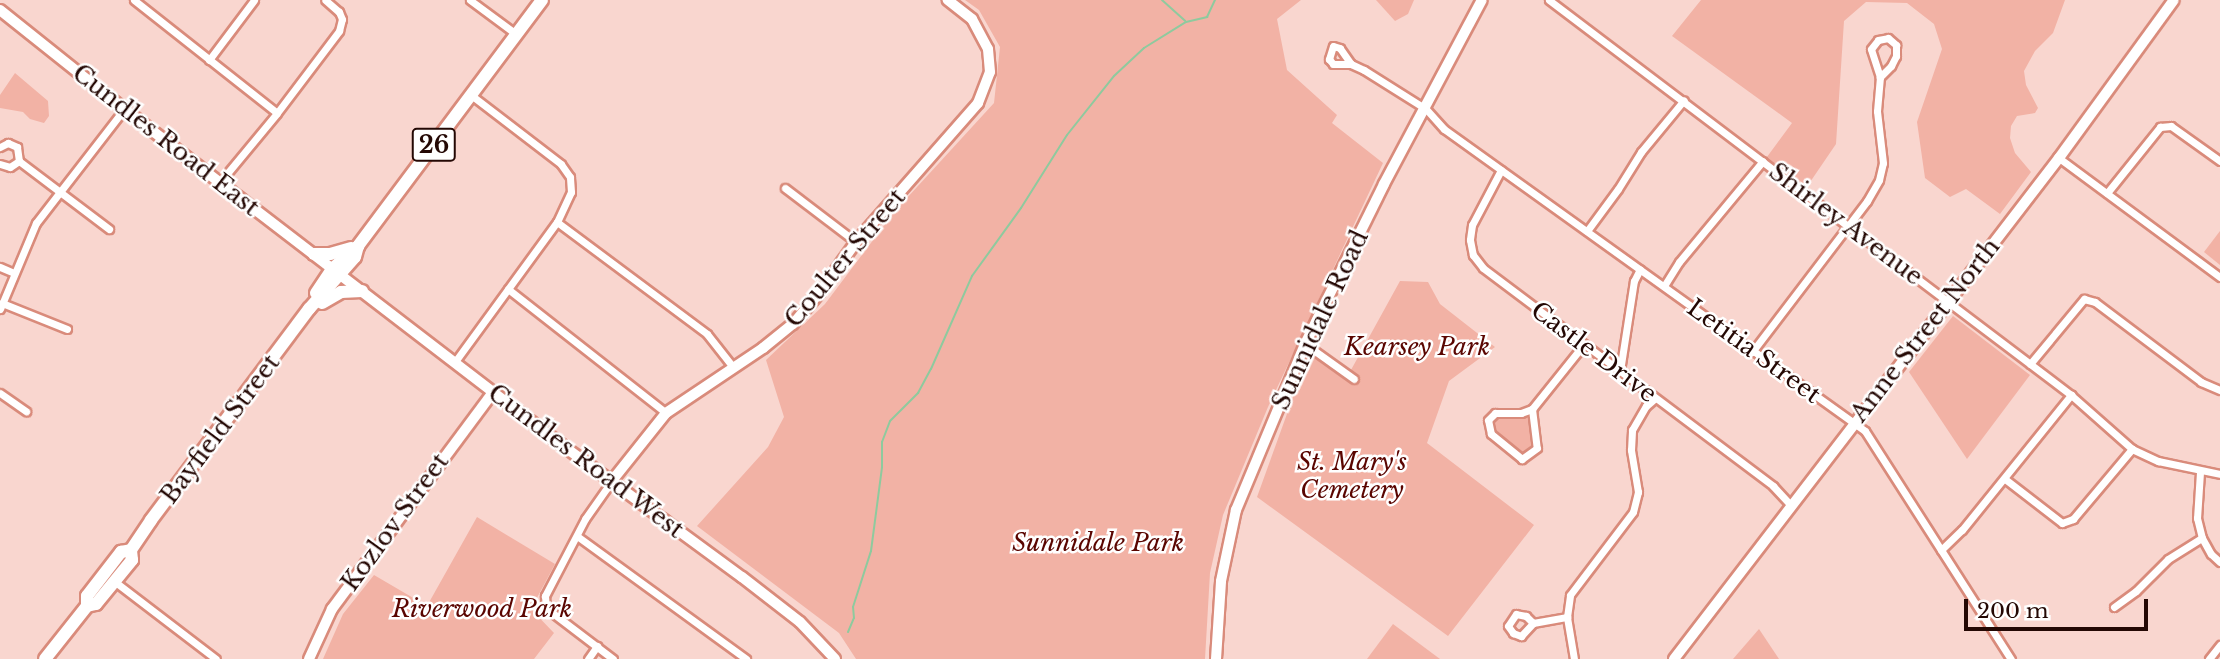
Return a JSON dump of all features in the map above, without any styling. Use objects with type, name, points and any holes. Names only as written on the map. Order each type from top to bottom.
[{"type":"main road","name":"Bayfield Street","points":[[46,659],[87,606],[87,596],[121,552],[131,550],[309,309],[317,290],[358,246],[542,0]]},
{"type":"main road","points":[[314,254],[341,252],[358,246]]},
{"type":"main road","points":[[309,309],[341,292],[362,291]]},
{"type":"main road","name":"Bayfield Street","points":[[87,606],[96,604],[132,559],[131,550]]},
{"type":"street","points":[[134,0],[277,113]]},
{"type":"street","points":[[209,60],[254,0]]},
{"type":"street","points":[[220,182],[339,31],[342,19],[339,12],[325,0]]},
{"type":"street","points":[[470,0],[516,34]]},
{"type":"street","name":"Coulter Street","points":[[611,482],[666,412],[770,343],[793,324],[856,242],[984,93],[991,61],[985,38],[972,19],[948,0]]},
{"type":"street","name":"Sunnidale Road","points":[[1216,659],[1221,581],[1236,510],[1305,344],[1384,184],[1482,0]]},
{"type":"street","name":"Shirley Avenue","points":[[1549,0],[1947,300],[2071,396],[2132,449],[2158,461],[2200,472],[2220,474]]},
{"type":"street","name":"Anne Street North","points":[[1674,659],[1790,504],[2059,158],[2174,0]]},
{"type":"street","name":"Cundles Road East","points":[[0,10],[336,272]]},
{"type":"street","points":[[1752,352],[1879,180],[1883,163],[1877,111],[1880,77],[1871,49],[1878,40],[1888,38],[1896,45],[1896,55],[1891,66],[1880,77]]},
{"type":"street","name":"Letitia Street","points":[[1351,64],[1426,109],[1444,129],[1865,431],[2011,659]]},
{"type":"street","points":[[454,362],[557,222],[571,192],[566,170],[551,155],[471,95]]},
{"type":"street","points":[[1587,231],[1618,190],[1641,152],[1684,100]]},
{"type":"street","points":[[67,329],[1,306],[32,230],[124,109]]},
{"type":"street","points":[[2107,193],[2160,127],[2171,126],[2220,161]]},
{"type":"street","points":[[0,146],[8,143],[16,147],[19,161],[109,229]]},
{"type":"street","points":[[2059,158],[2220,277]]},
{"type":"street","points":[[0,164],[10,167],[19,161]]},
{"type":"street","points":[[1664,286],[1679,262],[1763,161]]},
{"type":"street","name":"Castle Drive","points":[[1502,170],[1472,225],[1469,240],[1473,255],[1483,268],[1773,486],[1790,504]]},
{"type":"street","points":[[785,188],[856,242]]},
{"type":"street","points":[[557,222],[707,334],[733,367]]},
{"type":"street","points":[[0,267],[14,272]]},
{"type":"street","points":[[1620,371],[1634,281],[1640,269]]},
{"type":"street","name":"Cundles Road West","points":[[336,272],[789,614],[835,659]]},
{"type":"street","points":[[508,289],[666,412]]},
{"type":"street","points":[[2029,364],[2084,299],[2095,302],[2162,356],[2201,382],[2220,390]]},
{"type":"street","points":[[1305,344],[1354,379]]},
{"type":"street","points":[[1532,409],[1537,448],[1521,459],[1491,434],[1488,420],[1495,413],[1521,413],[1532,409],[1584,344]]},
{"type":"street","name":"Kozlov Street","points":[[309,659],[332,609],[493,392]]},
{"type":"street","points":[[0,393],[26,411]]},
{"type":"street","points":[[1941,550],[1962,530],[2071,396]]},
{"type":"street","points":[[1574,659],[1567,617],[1570,595],[1580,578],[1633,512],[1638,492],[1631,450],[1632,430],[1646,405],[1654,399]]},
{"type":"street","points":[[2005,478],[2062,523],[2073,519],[2132,449]]},
{"type":"street","points":[[2200,472],[2197,518],[2202,538],[2211,554],[2220,562]]},
{"type":"street","points":[[611,482],[577,536],[545,596],[545,608],[613,659]]},
{"type":"street","points":[[577,536],[746,659]]},
{"type":"street","points":[[2115,607],[2136,591],[2168,559],[2202,538]]},
{"type":"street","points":[[114,581],[216,659]]},
{"type":"street","points":[[1533,622],[1567,617]]},
{"type":"street","points":[[2208,659],[2220,645]]},
{"type":"street","points":[[587,659],[597,646]]},
{"type":"green space","name":"Sunnidale Park","points":[[965,0],[1301,0],[1277,19],[1287,70],[1337,115],[1332,123],[1383,163],[1268,407],[1223,515],[1210,573],[1205,659],[856,659],[839,633],[697,526],[768,447],[784,417],[766,360],[825,304],[895,211],[994,103],[1000,47],[979,10]]},
{"type":"green space","points":[[1376,0],[1414,0],[1408,14],[1395,21]]},
{"type":"green space","points":[[1701,0],[2065,0],[2053,33],[2035,51],[2024,71],[2026,85],[2038,108],[2035,113],[2017,116],[2011,126],[2010,138],[2015,153],[2031,172],[2000,214],[1966,189],[1950,197],[1925,178],[1917,122],[1942,49],[1934,24],[1907,3],[1866,2],[1844,21],[1836,144],[1804,191],[1764,161],[1792,123],[1672,36]]},
{"type":"green space","points":[[15,73],[48,101],[49,116],[44,123],[30,119],[23,112],[0,108],[0,95]]},
{"type":"green space","points":[[2220,231],[2220,265],[2204,252]]},
{"type":"green space","name":"St. Mary's Cemetery","points":[[1400,281],[1428,282],[1440,304],[1495,347],[1449,381],[1427,443],[1534,525],[1448,636],[1257,497],[1310,350],[1346,379]]},
{"type":"green space","points":[[1953,316],[2030,375],[1967,459],[1909,372]]},
{"type":"green space","points":[[1498,417],[1528,418],[1534,446],[1529,453],[1523,454],[1493,432],[1492,422]]},
{"type":"green space","name":"Riverwood Park","points":[[477,517],[555,564],[531,609],[554,633],[534,659],[323,659],[343,614],[374,575],[427,606]]},
{"type":"green space","points":[[1393,624],[1440,659],[1367,659]]},
{"type":"green space","points":[[1759,629],[1779,659],[1733,659]]},
{"type":"waterway","points":[[1162,0],[1185,21]]},
{"type":"waterway","points":[[848,632],[871,551],[882,467],[882,442],[890,421],[918,393],[972,276],[1021,208],[1067,135],[1114,76],[1144,48],[1186,22],[1207,17],[1215,0]]},
{"type":"park label","name":"Kearsey Park","points":[[1417,347]]}]
